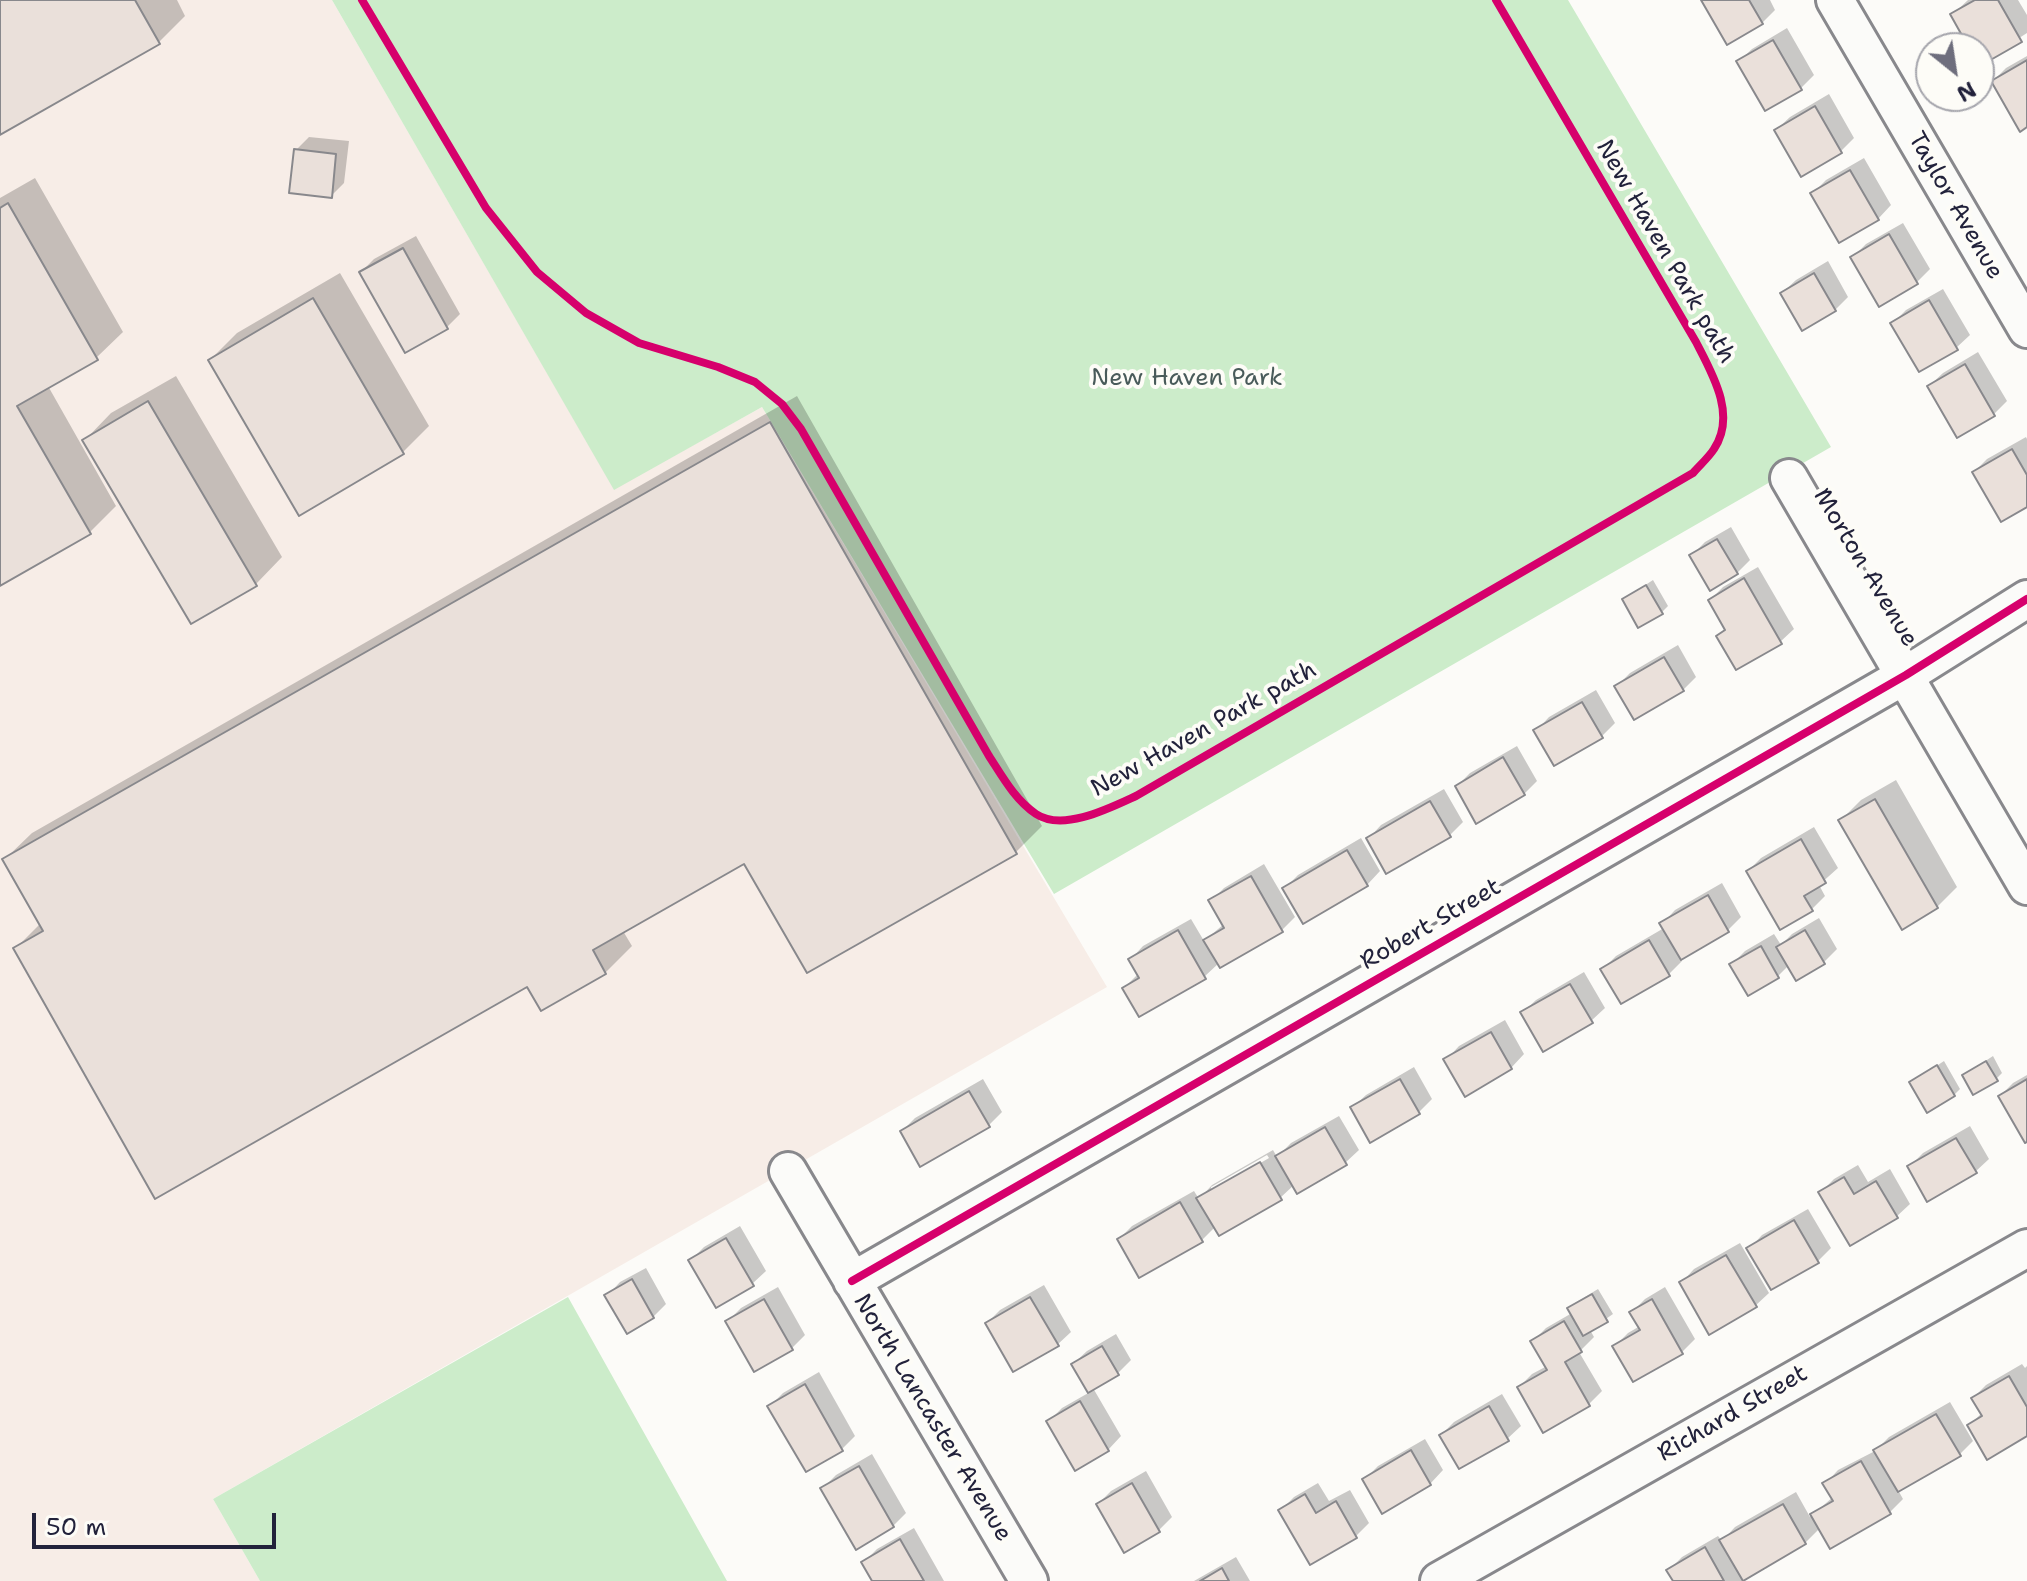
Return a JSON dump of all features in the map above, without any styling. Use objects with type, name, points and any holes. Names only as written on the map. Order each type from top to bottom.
[{"type":"street","name":"Taylor Avenue","points":[[1835,0],[2027,329]]},
{"type":"street","name":"Morton Avenue","points":[[1789,478],[2027,886]]},
{"type":"street","name":"Robert Street","points":[[852,1281],[1906,675],[2027,599]]},
{"type":"street","name":"North Lancaster Avenue","points":[[788,1171],[1029,1581]]},
{"type":"street","name":"Richard Street","points":[[1439,1581],[2027,1248]]},
{"type":"shaded area","points":[[0,0],[332,0],[614,489],[762,407],[1107,987],[213,1499],[260,1581],[0,1581]]},
{"type":"green space","name":"New Haven Park","points":[[332,0],[1568,0],[1831,447],[1054,894],[762,407],[614,490]]},
{"type":"green space","points":[[568,1297],[727,1581],[260,1581],[213,1499]]},
{"type":"building","points":[[0,0],[135,0],[160,44],[0,135]]},
{"type":"building","points":[[1701,0],[1749,0],[1763,24],[1727,45]]},
{"type":"building","points":[[1975,0],[1998,0],[2022,42],[1995,57],[1995,32],[1960,32],[1950,14]]},
{"type":"building","points":[[1773,40],[1802,90],[1765,111],[1736,61]]},
{"type":"building","points":[[2027,60],[2027,127],[2020,132],[1995,88],[1995,79]]},
{"type":"building","points":[[1815,106],[1842,153],[1801,177],[1774,130]]},
{"type":"building","points":[[294,149],[336,154],[332,198],[289,193]]},
{"type":"building","points":[[1850,170],[1879,220],[1839,243],[1810,193]]},
{"type":"building","points":[[8,203],[98,360],[17,406],[91,534],[0,586],[0,208]]},
{"type":"building","points":[[1889,234],[1918,284],[1879,307],[1850,257]]},
{"type":"building","points":[[403,248],[448,329],[405,353],[359,272]]},
{"type":"building","points":[[1814,273],[1836,311],[1802,331],[1780,293]]},
{"type":"building","points":[[313,298],[404,454],[299,516],[208,360]]},
{"type":"building","points":[[1929,300],[1958,350],[1919,372],[1890,323]]},
{"type":"building","points":[[1965,364],[1995,416],[1957,438],[1927,386]]},
{"type":"building","points":[[148,401],[257,586],[191,624],[82,440]]},
{"type":"building","points":[[770,422],[1017,854],[807,973],[744,864],[593,950],[606,974],[541,1011],[527,987],[155,1199],[13,948],[43,931],[2,859]]},
{"type":"building","points":[[2012,449],[2027,475],[2027,507],[2001,522],[1972,472]]},
{"type":"building","points":[[1717,539],[1738,574],[1710,591],[1689,555]]},
{"type":"building","points":[[1744,578],[1782,644],[1736,670],[1716,636],[1725,630],[1708,600]]},
{"type":"building","points":[[1646,585],[1663,614],[1638,628],[1622,599]]},
{"type":"building","points":[[1664,657],[1684,691],[1634,720],[1614,686]]},
{"type":"building","points":[[1582,702],[1603,738],[1554,766],[1533,730]]},
{"type":"building","points":[[1503,757],[1525,795],[1476,824],[1455,786]]},
{"type":"building","points":[[1875,799],[1938,908],[1902,930],[1838,820]]},
{"type":"building","points":[[1430,801],[1451,837],[1386,874],[1366,838]]},
{"type":"building","points":[[1801,839],[1826,883],[1804,896],[1813,911],[1780,930],[1746,871]]},
{"type":"building","points":[[1347,850],[1368,886],[1303,924],[1282,888]]},
{"type":"building","points":[[1251,876],[1283,932],[1220,968],[1203,940],[1224,928],[1208,900]]},
{"type":"building","points":[[1708,895],[1729,932],[1681,960],[1659,923]]},
{"type":"building","points":[[1178,930],[1206,979],[1139,1017],[1122,988],[1139,978],[1128,959]]},
{"type":"building","points":[[1805,930],[1825,964],[1796,981],[1776,947]]},
{"type":"building","points":[[1649,940],[1670,976],[1621,1004],[1600,969]]},
{"type":"building","points":[[1761,946],[1779,978],[1748,996],[1729,964]]},
{"type":"building","points":[[1570,984],[1593,1023],[1543,1052],[1520,1012]]},
{"type":"building","points":[[1491,1032],[1512,1069],[1465,1097],[1443,1059]]},
{"type":"building","points":[[1986,1061],[1998,1081],[1973,1095],[1962,1075]]},
{"type":"building","points":[[1937,1065],[1955,1096],[1927,1113],[1909,1082]]},
{"type":"building","points":[[1400,1079],[1420,1114],[1370,1143],[1350,1107]]},
{"type":"building","points":[[2027,1079],[2027,1142],[2025,1143],[1998,1096]]},
{"type":"building","points":[[969,1091],[990,1127],[920,1167],[900,1131]]},
{"type":"building","points":[[1325,1127],[1347,1165],[1297,1194],[1275,1156]]},
{"type":"building","points":[[1956,1138],[1977,1173],[1927,1202],[1907,1166]]},
{"type":"building","points":[[1260,1162],[1282,1200],[1219,1236],[1196,1198]]},
{"type":"building","points":[[1844,1177],[1854,1194],[1876,1181],[1898,1218],[1850,1246],[1818,1192]]},
{"type":"building","points":[[1180,1202],[1203,1242],[1139,1278],[1117,1239]]},
{"type":"building","points":[[1794,1220],[1819,1263],[1771,1290],[1746,1248]]},
{"type":"building","points":[[726,1238],[754,1286],[716,1308],[688,1260]]},
{"type":"building","points":[[1726,1255],[1757,1307],[1709,1335],[1679,1282]]},
{"type":"building","points":[[632,1279],[654,1318],[627,1334],[604,1295]]},
{"type":"building","points":[[1592,1294],[1608,1322],[1583,1336],[1567,1308]]},
{"type":"building","points":[[1030,1297],[1059,1346],[1013,1372],[985,1323]]},
{"type":"building","points":[[764,1299],[793,1350],[754,1372],[725,1321]]},
{"type":"building","points":[[1652,1299],[1683,1354],[1633,1382],[1612,1346],[1640,1330],[1629,1312]]},
{"type":"building","points":[[1564,1321],[1582,1352],[1565,1362],[1590,1406],[1543,1433],[1517,1387],[1547,1370],[1530,1341]]},
{"type":"building","points":[[1102,1346],[1119,1375],[1088,1393],[1071,1364]]},
{"type":"building","points":[[2009,1376],[2027,1407],[2027,1436],[1987,1460],[1967,1425],[1982,1416],[1971,1398]]},
{"type":"building","points":[[805,1384],[843,1451],[806,1472],[767,1406]]},
{"type":"building","points":[[1080,1401],[1109,1451],[1075,1471],[1046,1421]]},
{"type":"building","points":[[1489,1406],[1509,1441],[1459,1469],[1439,1435]]},
{"type":"building","points":[[1936,1414],[1961,1456],[1898,1492],[1873,1450]]},
{"type":"building","points":[[1411,1450],[1431,1485],[1382,1514],[1362,1479]]},
{"type":"building","points":[[1861,1461],[1891,1514],[1830,1549],[1810,1514],[1833,1501],[1822,1483]]},
{"type":"building","points":[[859,1466],[894,1527],[856,1550],[820,1488]]},
{"type":"building","points":[[1132,1483],[1160,1532],[1124,1553],[1096,1504]]},
{"type":"building","points":[[1305,1494],[1316,1513],[1336,1501],[1357,1538],[1310,1565],[1278,1510]]},
{"type":"building","points":[[1783,1504],[1806,1544],[1743,1581],[1719,1540]]},
{"type":"building","points":[[900,1539],[924,1581],[872,1581],[861,1562]]},
{"type":"building","points":[[1705,1547],[1724,1581],[1673,1581],[1666,1570]]},
{"type":"building","points":[[1222,1568],[1229,1581],[1200,1581]]},
{"type":"cycle path","name":"New Haven Park path","points":[[362,0],[486,208],[537,272],[586,313],[639,343],[718,367],[755,382],[782,404],[801,429],[1004,779],[1036,814],[1059,820],[1086,816],[1136,796],[1693,473],[1714,449],[1720,436],[1723,408],[1709,367],[1496,0]]},
{"type":"cycle path","points":[[852,1281],[1906,675],[2027,599]]}]
